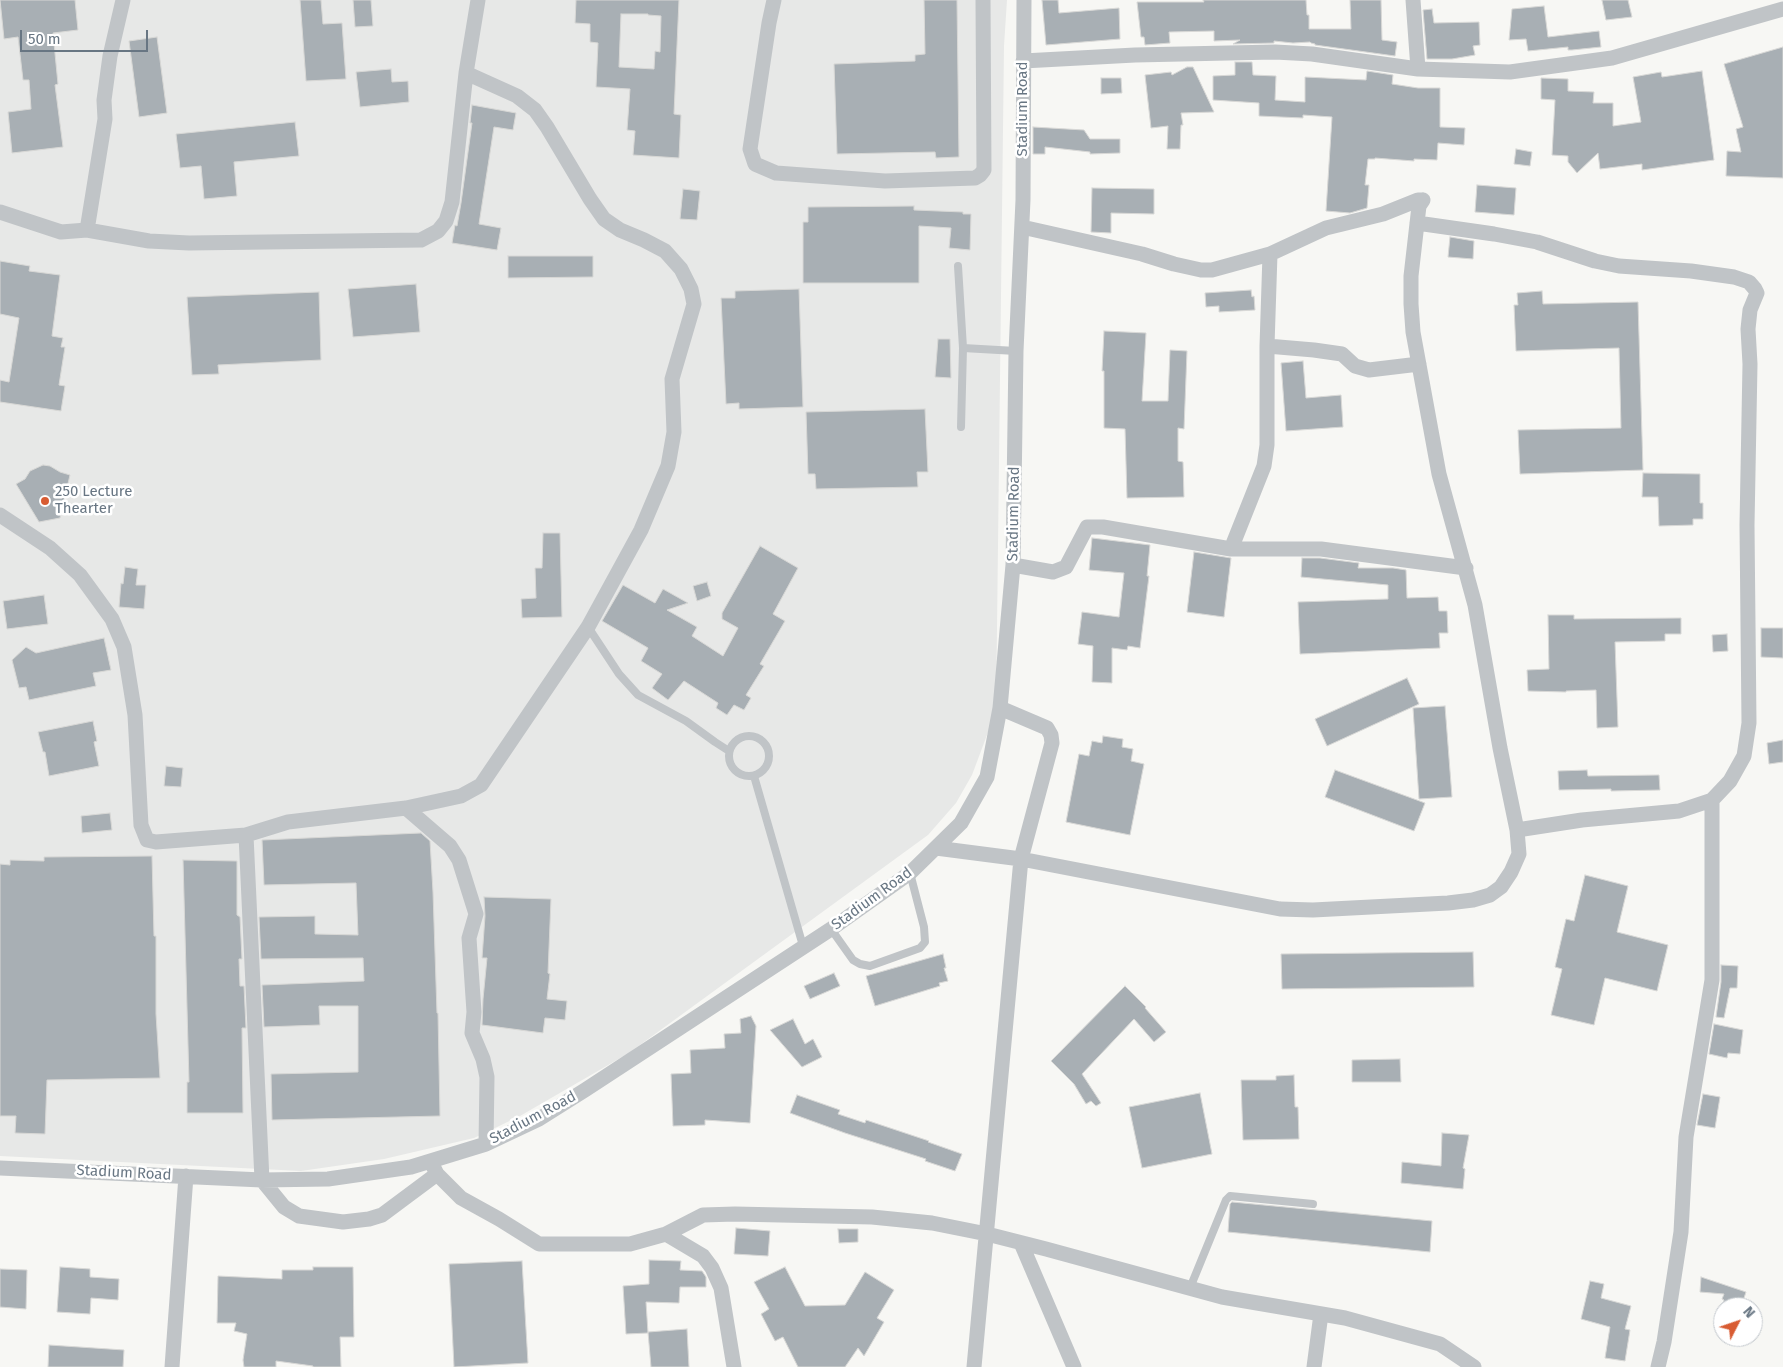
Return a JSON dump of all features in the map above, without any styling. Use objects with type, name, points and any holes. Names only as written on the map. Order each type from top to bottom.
[{"type":"street","points":[[87,230],[105,119],[104,100],[110,56],[123,0]]},
{"type":"street","points":[[0,212],[61,232],[87,230],[149,241],[189,243],[421,240],[438,231],[446,221],[452,202],[466,73],[478,0]]},
{"type":"street","points":[[774,0],[750,149],[755,164],[776,173],[885,181],[975,178],[984,170],[983,0]]},
{"type":"street","name":"Stadium Road","points":[[0,1168],[262,1180],[328,1179],[411,1167],[434,1168],[539,1119],[586,1090],[831,929],[910,874],[961,823],[987,777],[1000,708],[1013,565],[1016,351],[1022,228],[1024,0]]},
{"type":"street","points":[[1413,0],[1418,69]]},
{"type":"street","points":[[1023,61],[1275,52],[1312,54],[1418,69],[1510,72],[1612,58],[1783,9]]},
{"type":"street","points":[[0,515],[50,548],[80,575],[112,619],[124,646],[134,715],[141,825],[147,840],[156,842],[246,835],[288,822],[406,808],[461,796],[481,785],[588,627],[641,530],[668,466],[674,432],[672,379],[694,304],[691,289],[681,269],[665,252],[644,240],[620,230],[604,219],[590,199],[548,127],[535,110],[517,96],[466,73]]},
{"type":"street","points":[[936,848],[1021,859],[1280,909],[1313,910],[1473,900],[1490,895],[1501,887],[1511,872],[1519,854],[1517,830],[1475,605],[1439,474],[1419,364],[1411,304],[1411,276],[1419,206],[1422,200],[1383,214],[1326,228],[1270,254],[1212,270],[1201,270],[1142,254],[1022,228]]},
{"type":"street","points":[[1417,223],[1537,242],[1595,261],[1619,266],[1691,271],[1734,277],[1749,282],[1757,293],[1750,310],[1748,329],[1750,364],[1747,525],[1749,723],[1744,756],[1730,781],[1712,800],[1679,811],[1582,820],[1517,830]]},
{"type":"street","points":[[1231,549],[1264,466],[1267,445],[1267,346],[1270,254]]},
{"type":"street","points":[[1267,346],[1342,354],[1355,366],[1369,370],[1419,364]]},
{"type":"street","points":[[1013,565],[1053,572],[1066,567],[1087,527],[1103,527],[1231,549],[1321,549],[1466,568]]},
{"type":"street","points":[[974,1367],[1021,859],[1052,748],[1052,739],[1045,727],[1000,708]]},
{"type":"street","points":[[1658,1367],[1664,1342],[1681,1232],[1686,1137],[1712,980],[1712,800]]},
{"type":"street","points":[[406,808],[450,846],[459,860],[476,914],[469,938],[474,1012],[472,1033],[483,1060],[486,1077],[486,1144]]},
{"type":"street","points":[[246,835],[262,1180],[284,1208],[299,1216],[343,1222],[369,1219],[382,1215],[434,1168],[461,1198],[539,1244],[630,1244],[666,1234],[702,1215],[872,1217],[932,1223],[986,1234],[1222,1297],[1345,1318],[1440,1344],[1474,1367]]},
{"type":"street","points":[[172,1367],[186,1176]]},
{"type":"street","points":[[666,1234],[703,1256],[712,1268],[721,1288],[734,1367]]},
{"type":"street","points":[[1021,1243],[1074,1367]]},
{"type":"street","points":[[1314,1367],[1321,1314]]},
{"type":"lane","points":[[958,266],[963,348],[961,427]]},
{"type":"lane","points":[[963,348],[1016,351]]},
{"type":"lane","points":[[588,627],[619,674],[638,695],[686,721],[715,742],[730,750]]},
{"type":"lane","points":[[744,736],[751,736],[764,742],[770,755],[769,762],[760,773],[754,776],[747,777],[734,770],[729,758],[732,744],[744,736]]},
{"type":"lane","points":[[754,776],[803,946]]},
{"type":"lane","points":[[831,929],[853,960],[870,966],[920,948],[925,942],[924,927],[910,874]]},
{"type":"lane","points":[[1190,1288],[1226,1200],[1230,1196],[1313,1204]]},
{"type":"shaded area","points":[[0,0],[1007,0],[1004,46],[996,711],[972,775],[956,803],[928,835],[629,1053],[520,1116],[474,1138],[384,1159],[301,1171],[0,1156]]},
{"type":"building","points":[[0,0],[75,0],[78,30],[53,33],[58,84],[55,85],[63,147],[12,153],[8,112],[31,109],[29,80],[23,80],[18,37],[4,39]]},
{"type":"building","points":[[300,0],[321,0],[323,24],[342,23],[346,79],[306,81]]},
{"type":"building","points":[[353,0],[371,0],[373,26],[355,27]]},
{"type":"building","points":[[576,0],[679,0],[674,114],[681,115],[679,158],[633,155],[635,131],[627,130],[630,89],[596,87],[598,43],[590,42],[590,24],[575,23]],"holes":[[[621,14],[661,16],[660,52],[655,51],[654,69],[619,67]]]},
{"type":"building","points":[[924,0],[957,0],[959,157],[936,158],[935,152],[837,154],[834,64],[915,61],[915,55],[925,54]]},
{"type":"building","points":[[1042,0],[1058,0],[1059,13],[1119,8],[1120,39],[1046,45]]},
{"type":"building","points":[[1203,0],[1306,0],[1309,29],[1351,29],[1350,0],[1381,0],[1382,40],[1397,42],[1395,56],[1315,45],[1310,42],[1274,41],[1274,43],[1233,44],[1240,40],[1214,41],[1214,31],[1169,32],[1170,43],[1145,45],[1144,37],[1141,37],[1137,2],[1204,2]]},
{"type":"building","points":[[1602,0],[1628,0],[1632,17],[1606,20]]},
{"type":"building","points":[[1544,6],[1548,37],[1599,31],[1601,47],[1568,50],[1568,47],[1528,51],[1526,39],[1509,40],[1512,9]]},
{"type":"building","points":[[1432,9],[1434,23],[1479,22],[1480,45],[1473,46],[1475,55],[1452,59],[1427,59],[1423,10]]},
{"type":"building","points":[[157,37],[167,113],[139,117],[129,41]]},
{"type":"building","points":[[1783,47],[1783,178],[1726,176],[1727,151],[1741,152],[1736,129],[1743,127],[1724,64]]},
{"type":"building","points":[[1235,62],[1252,62],[1253,75],[1276,76],[1275,100],[1305,102],[1305,77],[1366,80],[1367,71],[1393,75],[1392,84],[1418,88],[1440,88],[1440,127],[1465,128],[1464,145],[1438,143],[1437,160],[1368,159],[1365,185],[1369,185],[1367,208],[1350,213],[1326,211],[1332,117],[1303,115],[1303,118],[1259,116],[1259,103],[1213,100],[1213,76],[1235,75]]},
{"type":"building","points":[[1187,67],[1193,67],[1214,112],[1181,113],[1183,125],[1181,125],[1180,149],[1167,149],[1168,126],[1151,128],[1145,75],[1171,72],[1172,75]]},
{"type":"building","points":[[391,69],[392,82],[408,81],[409,102],[360,107],[356,72]]},
{"type":"building","points":[[1702,71],[1714,160],[1642,170],[1642,164],[1600,169],[1598,153],[1577,173],[1568,162],[1568,156],[1552,155],[1555,100],[1541,99],[1541,78],[1568,79],[1568,91],[1594,92],[1593,103],[1613,103],[1613,126],[1641,122],[1633,77],[1661,72],[1662,77]]},
{"type":"building","points":[[1101,78],[1121,78],[1122,93],[1101,94]]},
{"type":"building","points":[[472,105],[516,113],[513,130],[494,127],[479,224],[501,228],[497,250],[452,243],[461,203],[472,123],[470,123]]},
{"type":"building","points":[[295,122],[299,156],[234,162],[237,196],[204,199],[201,166],[180,168],[176,134]]},
{"type":"building","points":[[1033,127],[1084,130],[1090,139],[1120,139],[1120,153],[1090,154],[1090,152],[1045,147],[1045,154],[1033,154]]},
{"type":"building","points":[[1516,149],[1532,152],[1530,166],[1514,164]]},
{"type":"building","points":[[1477,185],[1516,188],[1514,215],[1475,212]]},
{"type":"building","points":[[1092,188],[1154,189],[1154,214],[1111,213],[1111,233],[1091,232]]},
{"type":"building","points":[[683,189],[700,191],[697,220],[680,219]]},
{"type":"building","points":[[914,206],[914,210],[971,214],[970,250],[949,248],[951,228],[919,226],[919,283],[803,283],[803,222],[808,222],[808,207]]},
{"type":"building","points":[[1450,237],[1474,241],[1473,259],[1448,257]]},
{"type":"building","points":[[508,256],[593,256],[593,277],[508,278]]},
{"type":"building","points":[[0,261],[30,266],[29,271],[60,275],[52,336],[63,338],[61,347],[65,347],[59,385],[65,386],[61,411],[0,402],[0,380],[9,382],[19,318],[0,314]]},
{"type":"building","points":[[416,284],[420,332],[353,337],[348,289]]},
{"type":"building","points":[[799,289],[803,407],[739,409],[739,403],[726,404],[721,298],[735,298],[735,291]]},
{"type":"building","points":[[1251,290],[1252,297],[1254,296],[1255,310],[1219,312],[1219,306],[1206,307],[1205,293]]},
{"type":"building","points":[[1542,291],[1543,304],[1638,302],[1643,470],[1520,474],[1518,430],[1621,428],[1619,348],[1516,351],[1514,305],[1518,305],[1517,293]]},
{"type":"building","points":[[319,292],[321,360],[218,365],[219,374],[192,375],[187,297]]},
{"type":"building","points":[[1104,331],[1146,333],[1142,401],[1168,401],[1170,350],[1187,351],[1184,429],[1178,428],[1178,461],[1183,462],[1184,497],[1127,498],[1125,429],[1104,428],[1104,371],[1102,371]]},
{"type":"building","points":[[938,339],[950,339],[951,378],[935,377]]},
{"type":"building","points":[[1303,361],[1306,398],[1341,395],[1343,427],[1286,431],[1281,363]]},
{"type":"building","points":[[925,409],[928,472],[917,472],[918,487],[816,489],[815,474],[808,474],[806,412]]},
{"type":"building","name":"250 Lecture Thearter","points":[[43,465],[70,475],[60,518],[39,522],[16,484],[25,479],[30,471]]},
{"type":"building","points":[[1643,473],[1700,474],[1700,503],[1703,503],[1703,519],[1693,519],[1693,525],[1659,526],[1658,497],[1642,497]]},
{"type":"building","points":[[543,533],[560,533],[562,617],[522,618],[521,599],[536,598],[535,568],[542,568]]},
{"type":"building","points":[[1092,538],[1150,545],[1147,576],[1149,576],[1140,648],[1128,646],[1127,650],[1112,648],[1112,683],[1092,682],[1093,646],[1078,644],[1082,612],[1119,617],[1124,573],[1089,570]]},
{"type":"building","points":[[760,546],[798,568],[773,614],[785,621],[760,664],[764,666],[746,695],[751,698],[744,710],[734,705],[727,715],[716,708],[718,703],[684,681],[668,700],[652,688],[662,674],[641,661],[648,648],[602,621],[623,585],[655,603],[663,589],[688,603],[667,610],[697,627],[692,636],[723,656],[738,628],[722,619],[722,613]]},
{"type":"building","points":[[1194,552],[1231,558],[1224,617],[1187,612]]},
{"type":"building","points":[[1302,558],[1320,558],[1359,563],[1358,568],[1406,570],[1407,598],[1438,597],[1439,611],[1447,611],[1448,633],[1439,633],[1440,648],[1300,654],[1298,602],[1388,599],[1388,585],[1301,577]]},
{"type":"building","points":[[125,567],[138,569],[136,585],[146,585],[144,609],[119,607],[121,583],[123,584]]},
{"type":"building","points":[[707,582],[711,596],[697,601],[693,586]]},
{"type":"building","points":[[44,595],[48,624],[7,629],[3,601]]},
{"type":"building","points":[[1548,615],[1574,615],[1574,619],[1681,618],[1681,634],[1665,634],[1665,641],[1615,642],[1618,727],[1597,728],[1596,690],[1566,692],[1528,691],[1527,670],[1549,669]]},
{"type":"building","points":[[1761,628],[1783,628],[1783,658],[1761,657]]},
{"type":"building","points":[[1727,634],[1728,651],[1713,652],[1712,635]]},
{"type":"building","points":[[104,638],[111,670],[93,673],[96,686],[29,700],[26,687],[19,688],[12,660],[26,647],[36,653]]},
{"type":"building","points":[[1407,678],[1419,704],[1327,746],[1315,719]]},
{"type":"building","points":[[1445,706],[1452,797],[1419,799],[1413,708]]},
{"type":"building","points":[[93,721],[97,741],[94,742],[99,766],[49,776],[45,752],[43,752],[38,732]]},
{"type":"building","points":[[1103,736],[1123,739],[1122,747],[1133,749],[1131,761],[1144,764],[1130,835],[1066,822],[1079,754],[1089,756],[1092,741],[1102,743]]},
{"type":"building","points":[[1783,740],[1783,762],[1769,764],[1767,743]]},
{"type":"building","points":[[166,766],[183,768],[181,787],[164,786]]},
{"type":"building","points":[[1335,770],[1425,803],[1414,831],[1325,797]]},
{"type":"building","points":[[1587,770],[1588,776],[1659,775],[1660,790],[1559,790],[1558,771]]},
{"type":"building","points":[[110,813],[112,830],[82,833],[81,816]]},
{"type":"building","points":[[421,833],[430,841],[438,1013],[440,1116],[272,1120],[271,1074],[358,1072],[358,1006],[319,1006],[320,1025],[264,1027],[262,985],[364,981],[363,958],[261,959],[259,917],[315,916],[315,934],[358,935],[356,883],[264,885],[262,840]]},
{"type":"building","points":[[152,856],[154,936],[156,936],[156,1014],[160,1078],[47,1080],[45,1134],[15,1133],[16,1116],[0,1116],[0,864],[10,865],[10,860],[44,861],[44,857]]},
{"type":"building","points":[[183,860],[237,861],[237,915],[240,917],[242,959],[239,959],[240,986],[244,986],[246,1028],[242,1028],[243,1113],[187,1113],[187,1082],[189,1082]]},
{"type":"building","points":[[1585,875],[1628,886],[1617,932],[1668,945],[1657,991],[1605,978],[1594,1025],[1551,1015],[1562,969],[1555,967],[1566,919],[1574,921]]},
{"type":"building","points":[[484,897],[551,899],[548,973],[550,974],[547,999],[567,1001],[565,1020],[545,1018],[543,1033],[482,1025],[487,958],[482,958],[485,916]]},
{"type":"building","points":[[1473,952],[1474,987],[1282,989],[1281,954]]},
{"type":"building","points":[[943,954],[946,968],[944,968],[948,981],[939,983],[940,986],[875,1006],[866,976]]},
{"type":"building","points":[[1721,965],[1738,966],[1737,988],[1730,988],[1724,1018],[1716,1017],[1721,982]]},
{"type":"building","points":[[834,973],[840,986],[810,999],[804,986]]},
{"type":"building","points":[[1125,986],[1146,1007],[1166,1032],[1154,1042],[1134,1019],[1082,1074],[1101,1103],[1096,1106],[1091,1101],[1086,1104],[1074,1084],[1051,1061]]},
{"type":"building","points":[[751,1016],[756,1026],[750,1123],[705,1120],[705,1125],[673,1126],[671,1074],[691,1073],[690,1050],[725,1048],[724,1034],[741,1033],[740,1019]]},
{"type":"building","points":[[793,1019],[805,1044],[813,1039],[822,1057],[802,1067],[770,1030]]},
{"type":"building","points":[[1714,1024],[1743,1030],[1740,1054],[1728,1053],[1727,1058],[1709,1054]]},
{"type":"building","points":[[1400,1059],[1401,1082],[1352,1082],[1352,1060]]},
{"type":"building","points":[[1294,1075],[1299,1139],[1243,1140],[1241,1080],[1276,1080],[1276,1076]]},
{"type":"building","points":[[1200,1093],[1212,1154],[1142,1168],[1129,1107]]},
{"type":"building","points":[[1703,1094],[1720,1097],[1715,1128],[1697,1125]]},
{"type":"building","points":[[797,1095],[840,1110],[838,1114],[865,1123],[866,1120],[962,1154],[955,1171],[925,1161],[926,1159],[790,1113]]},
{"type":"building","points":[[1442,1133],[1469,1135],[1463,1168],[1465,1169],[1463,1189],[1401,1183],[1402,1162],[1441,1166]]},
{"type":"building","points":[[1232,1202],[1432,1221],[1430,1252],[1228,1232],[1230,1204]]},
{"type":"building","points":[[736,1228],[770,1231],[768,1256],[734,1254]]},
{"type":"building","points":[[838,1229],[858,1229],[858,1242],[839,1243]]},
{"type":"building","points":[[649,1260],[681,1261],[680,1270],[702,1271],[706,1277],[706,1287],[680,1287],[679,1303],[646,1302],[648,1333],[626,1334],[623,1286],[649,1284]]},
{"type":"building","points":[[522,1261],[528,1363],[454,1367],[449,1264]]},
{"type":"building","points":[[60,1267],[90,1269],[90,1277],[119,1279],[118,1300],[91,1298],[90,1314],[57,1312]]},
{"type":"building","points":[[313,1267],[353,1267],[354,1337],[340,1337],[341,1367],[313,1367],[276,1361],[276,1367],[244,1367],[243,1360],[247,1334],[234,1331],[236,1323],[217,1323],[218,1276],[282,1279],[282,1270],[313,1270]]},
{"type":"building","points":[[785,1267],[805,1306],[845,1305],[865,1272],[894,1290],[877,1318],[884,1322],[864,1356],[858,1348],[845,1367],[798,1367],[783,1337],[775,1341],[761,1314],[769,1309],[754,1282]]},
{"type":"building","points":[[0,1269],[27,1270],[26,1309],[0,1307]]},
{"type":"building","points":[[1701,1277],[1746,1292],[1744,1297],[1723,1297],[1724,1294],[1700,1292]]},
{"type":"building","points":[[1590,1281],[1604,1284],[1601,1298],[1631,1306],[1625,1329],[1630,1330],[1625,1361],[1605,1358],[1610,1327],[1581,1319]]},
{"type":"building","points":[[687,1329],[689,1367],[651,1367],[648,1332]]},
{"type":"building","points":[[49,1345],[124,1350],[123,1367],[48,1367]]},
{"type":"place","name":"250 Lecture Thearter","points":[[45,501]]}]
